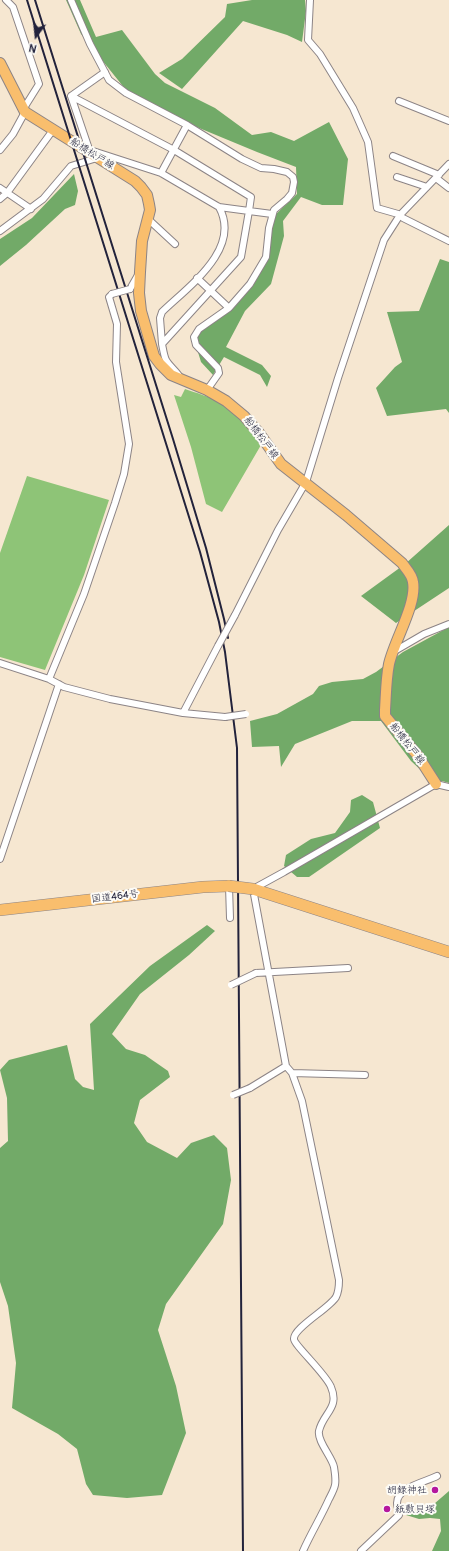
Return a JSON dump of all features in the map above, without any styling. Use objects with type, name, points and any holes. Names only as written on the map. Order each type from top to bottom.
[{"type":"highway","name":"国道464号","points":[[0,910],[196,888],[229,886],[252,888]]},
{"type":"highway","points":[[252,888],[449,952]]},
{"type":"main road","points":[[0,62],[25,110]]},
{"type":"main road","name":"船橋松戸線","points":[[25,110],[135,181],[147,195],[149,204],[148,219],[142,241],[140,272],[139,292],[141,311],[154,356],[166,372],[207,390],[226,401],[244,416],[259,433],[281,464],[306,482],[402,563],[411,575],[413,584],[412,594],[389,664],[385,716],[418,756],[436,784]]},
{"type":"street","points":[[0,150],[13,134],[39,84],[13,7],[6,0]]},
{"type":"street","points":[[71,0],[109,80],[126,93],[187,124],[242,159],[261,168],[287,172],[293,177],[294,182],[292,193],[274,210],[272,214],[266,257],[250,284],[229,308],[199,329],[194,337],[196,345],[218,368],[219,373],[207,390]]},
{"type":"street","points":[[310,0],[308,40],[320,54],[353,108],[368,142],[377,208],[400,215],[449,241]]},
{"type":"street","points":[[71,96],[105,72]]},
{"type":"street","points":[[71,96],[174,150],[251,197],[241,257],[162,344]]},
{"type":"street","points":[[71,96],[93,154]]},
{"type":"street","points":[[399,101],[449,121]]},
{"type":"street","points":[[161,173],[187,124]]},
{"type":"street","points":[[0,199],[7,193],[54,130]]},
{"type":"street","points":[[0,231],[43,200],[71,166],[93,154],[161,173],[219,206],[272,214]]},
{"type":"street","points":[[393,156],[437,176],[449,188]]},
{"type":"street","points":[[182,713],[235,615],[278,530],[306,482],[338,378],[384,240],[400,215],[449,164]]},
{"type":"street","points":[[397,176],[427,187]]},
{"type":"street","points":[[0,188],[30,209]]},
{"type":"street","points":[[181,379],[177,371],[165,359],[160,318],[162,312],[211,263],[219,250],[224,237],[225,222],[219,206]]},
{"type":"street","points":[[148,219],[175,244]]},
{"type":"street","points":[[49,678],[84,594],[124,474],[130,444],[116,362],[117,324],[109,297],[112,294],[130,289],[140,272]]},
{"type":"street","points":[[197,278],[229,308]]},
{"type":"street","points":[[392,652],[424,634],[449,624]]},
{"type":"street","points":[[0,663],[49,678],[64,687],[110,700],[197,716],[225,717],[246,714]]},
{"type":"street","points":[[0,859],[59,684]]},
{"type":"street","points":[[303,1551],[335,1486],[335,1469],[332,1460],[319,1436],[319,1430],[333,1407],[334,1394],[327,1379],[312,1360],[296,1344],[294,1339],[295,1335],[302,1327],[317,1313],[330,1305],[336,1298],[339,1289],[339,1280],[302,1101],[292,1073],[286,1066],[267,973],[252,888],[291,868],[436,784],[449,787]]},
{"type":"street","points":[[229,886],[230,918]]},
{"type":"street","points":[[231,985],[256,974],[348,968]]},
{"type":"street","points":[[233,1095],[250,1088],[286,1066]]},
{"type":"street","points":[[292,1073],[365,1075]]},
{"type":"street","points":[[361,1551],[399,1515],[397,1502],[400,1494],[410,1487],[437,1476]]},
{"type":"green space","points":[[66,0],[80,0],[96,37],[122,30],[155,74],[165,83],[215,108],[252,135],[271,132],[294,141],[329,122],[348,159],[343,205],[322,205],[301,197],[283,221],[284,236],[271,284],[245,311],[226,347],[262,365],[271,376],[267,387],[260,375],[224,357],[213,375],[201,362],[194,339],[227,306],[263,264],[273,217],[297,194],[296,167],[187,123],[126,90],[81,34]]},
{"type":"green space","points":[[252,0],[305,0],[306,11],[302,42],[287,35],[243,21],[182,89],[159,73],[182,59],[225,17],[227,4]]},
{"type":"green space","points":[[74,174],[78,191],[75,205],[65,209],[26,245],[0,266],[0,239],[32,218]]},
{"type":"green space","points":[[440,259],[449,262],[449,413],[446,409],[387,416],[376,388],[395,367],[402,362],[387,312],[419,311]]},
{"type":"green space","points":[[185,389],[211,398],[232,411],[261,445],[222,512],[206,504],[191,447],[174,395],[181,397]]},
{"type":"green space","points":[[27,476],[109,500],[84,575],[45,670],[0,657],[0,553]]},
{"type":"green space","points":[[449,525],[449,588],[396,623],[361,596],[405,564]]},
{"type":"green space","points":[[449,627],[449,783],[442,781],[430,783],[426,775],[411,761],[381,721],[352,721],[295,744],[281,767],[279,746],[252,747],[250,721],[277,714],[313,694],[319,686],[332,682],[363,679],[376,672],[403,652]]},
{"type":"green space","points":[[362,795],[373,802],[380,828],[309,877],[297,877],[284,866],[286,855],[311,839],[335,833],[350,812],[351,800]]},
{"type":"green space","points":[[207,925],[215,931],[189,955],[140,994],[112,1034],[126,1049],[145,1055],[168,1071],[170,1077],[140,1100],[134,1123],[147,1142],[177,1158],[191,1143],[214,1135],[227,1148],[231,1180],[223,1224],[166,1304],[158,1330],[176,1386],[186,1433],[162,1495],[127,1498],[93,1495],[86,1484],[77,1449],[58,1434],[12,1408],[16,1363],[8,1306],[0,1282],[0,1148],[8,1141],[7,1098],[0,1070],[9,1060],[67,1045],[75,1079],[83,1087],[94,1090],[90,1024],[150,966]]},
{"type":"green space","points":[[449,1491],[449,1551],[432,1551],[441,1531],[440,1519],[419,1519],[406,1515],[434,1504]]},
{"type":"railway","points":[[27,0],[200,552],[219,622],[225,652],[237,748],[243,1551]]},
{"type":"railway","points":[[35,0],[206,548],[228,638]]},
{"type":"place","name":"胡録神社","points":[[435,1490]]},
{"type":"place","name":"紙敷貝塚","points":[[387,1509]]}]
